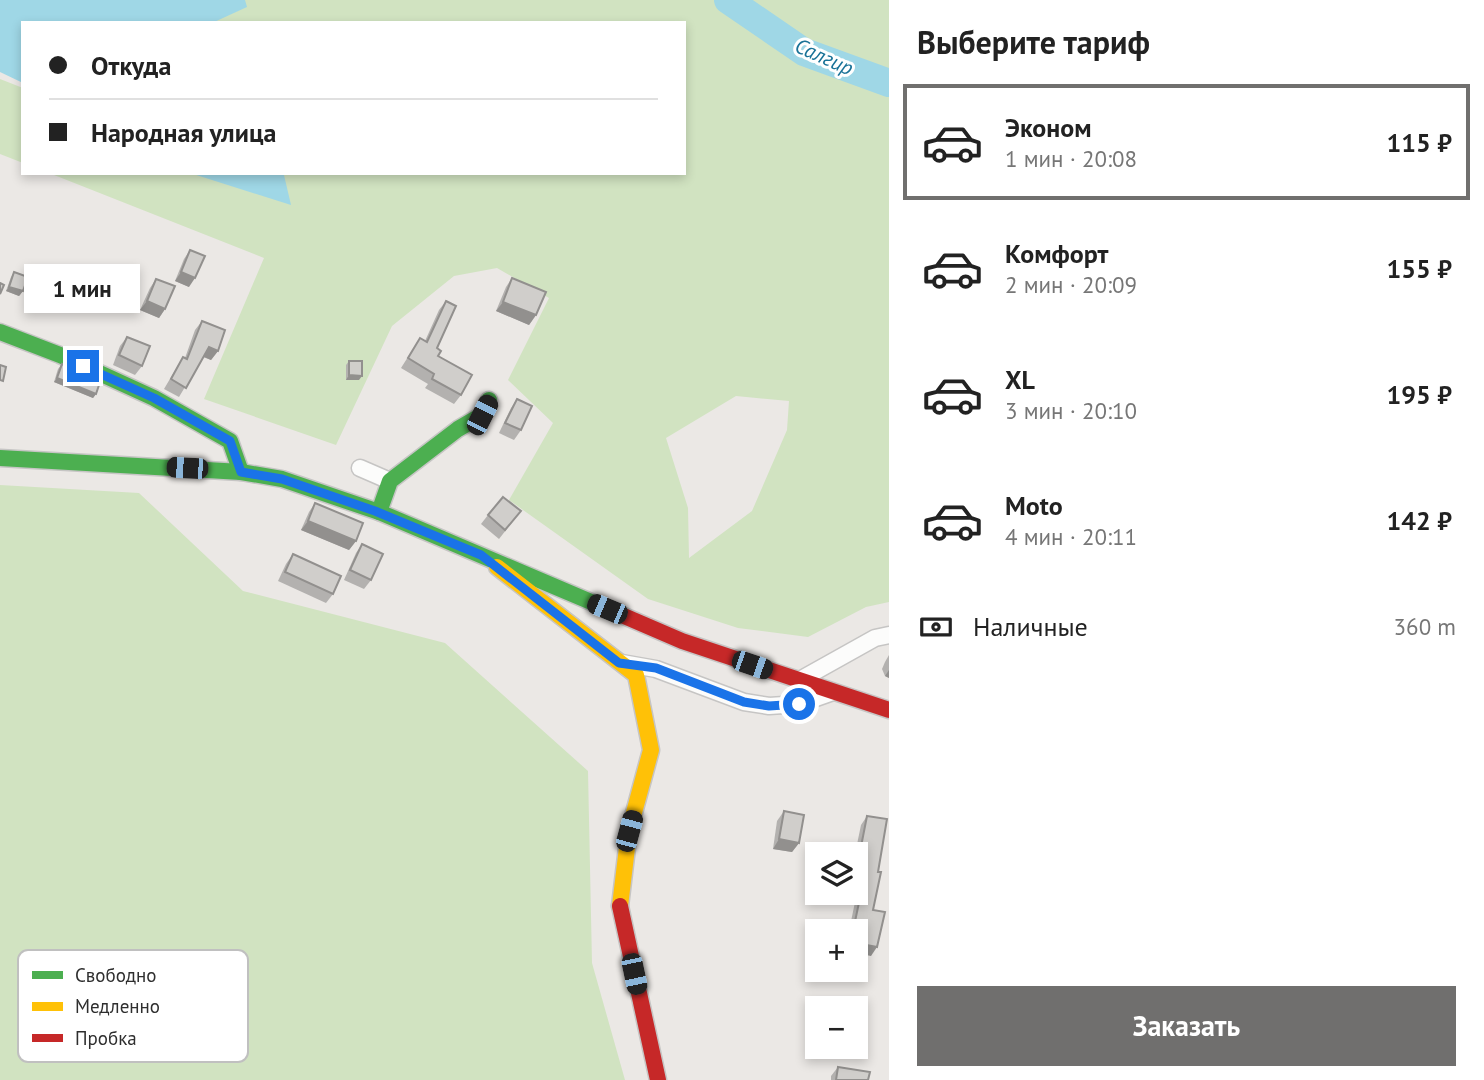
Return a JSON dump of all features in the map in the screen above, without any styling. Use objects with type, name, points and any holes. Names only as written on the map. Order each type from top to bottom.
[{"type":"street","points":[[0,332],[60,355],[154,398],[230,441],[241,472]]},
{"type":"street","points":[[379,512],[390,481],[410,470],[464,422],[482,415],[489,400]]},
{"type":"street","points":[[0,458],[241,472],[282,479],[379,512],[682,640],[889,710]]},
{"type":"street","points":[[360,468],[390,481]]},
{"type":"street","points":[[481,555],[636,675],[651,750],[629,831],[620,906],[658,1080]]},
{"type":"street","points":[[798,681],[876,638],[889,635]]},
{"type":"street","points":[[619,663],[656,668],[744,702],[769,706],[799,704],[833,692]]},
{"type":"green space","points":[[116,0],[889,0],[889,602],[866,607],[808,637],[738,628],[648,599],[509,500],[553,423],[508,380],[549,298],[497,268],[454,276],[392,326],[336,445],[204,399],[264,258],[54,175],[686,175],[686,21],[153,21]],"holes":[[[736,396],[789,401],[787,430],[752,511],[689,558],[688,508],[666,438]]]},
{"type":"green space","points":[[0,79],[21,87],[21,162],[0,154]]},
{"type":"green space","points":[[0,485],[139,493],[243,591],[445,643],[588,771],[592,963],[625,1080],[0,1080]]},
{"type":"water","points":[[0,0],[245,0],[247,7],[216,21],[21,21],[21,82],[0,72]]},
{"type":"water","points":[[196,175],[284,175],[291,205]]},
{"type":"building","points":[[190,250],[205,256],[195,278],[181,272]]},
{"type":"building","points":[[14,272],[28,277],[23,291],[9,287]]},
{"type":"building","points":[[512,278],[546,292],[536,315],[503,302]]},
{"type":"building","points":[[156,279],[175,286],[165,309],[147,301]]},
{"type":"building","points":[[446,301],[456,306],[437,348],[441,351],[438,356],[472,375],[461,395],[432,379],[434,374],[408,358],[420,338],[427,342]]},
{"type":"building","points":[[202,321],[225,330],[218,351],[209,347],[186,388],[171,379],[183,357],[187,359]]},
{"type":"building","points":[[127,337],[150,346],[142,366],[119,355]]},
{"type":"building","points":[[349,361],[362,361],[362,376],[349,375]]},
{"type":"building","points":[[62,364],[100,382],[96,394],[57,378]]},
{"type":"building","points":[[0,365],[6,367],[3,381],[0,380]]},
{"type":"building","points":[[517,399],[532,406],[521,430],[505,423]]},
{"type":"building","points":[[503,497],[521,511],[505,530],[488,515]]},
{"type":"building","points":[[315,503],[363,523],[356,541],[308,521]]},
{"type":"building","points":[[362,544],[383,554],[371,580],[350,570]]},
{"type":"building","points":[[293,554],[341,576],[333,594],[285,572]]},
{"type":"building","points":[[784,811],[804,815],[799,843],[779,839]]},
{"type":"building","points":[[867,816],[887,819],[878,872],[881,872],[873,910],[885,912],[877,947],[868,945],[868,919],[856,919],[858,905],[868,905],[868,842],[862,842]]},
{"type":"building","points":[[838,1067],[870,1072],[868,1080],[836,1080]]},
{"type":"waterway","name":"Салгир","points":[[728,0],[804,52],[889,83]]},
{"type":"traffic: fast","points":[[0,332],[60,355],[154,398],[230,441],[241,472]]},
{"type":"traffic: fast","points":[[379,512],[390,481],[458,429],[482,415],[489,400]]},
{"type":"traffic: fast","points":[[0,458],[241,472],[282,479],[379,512],[610,610]]},
{"type":"traffic: slow","points":[[497,567],[636,675],[651,750],[629,831],[620,906]]},
{"type":"traffic: jam","points":[[610,610],[682,641],[889,710]]},
{"type":"traffic: jam","points":[[620,906],[658,1080]]},
{"type":"route","points":[[83,366],[154,398],[230,441],[241,472],[282,479],[375,511],[481,555],[619,663],[656,668],[744,702],[769,706],[799,704]]}]
